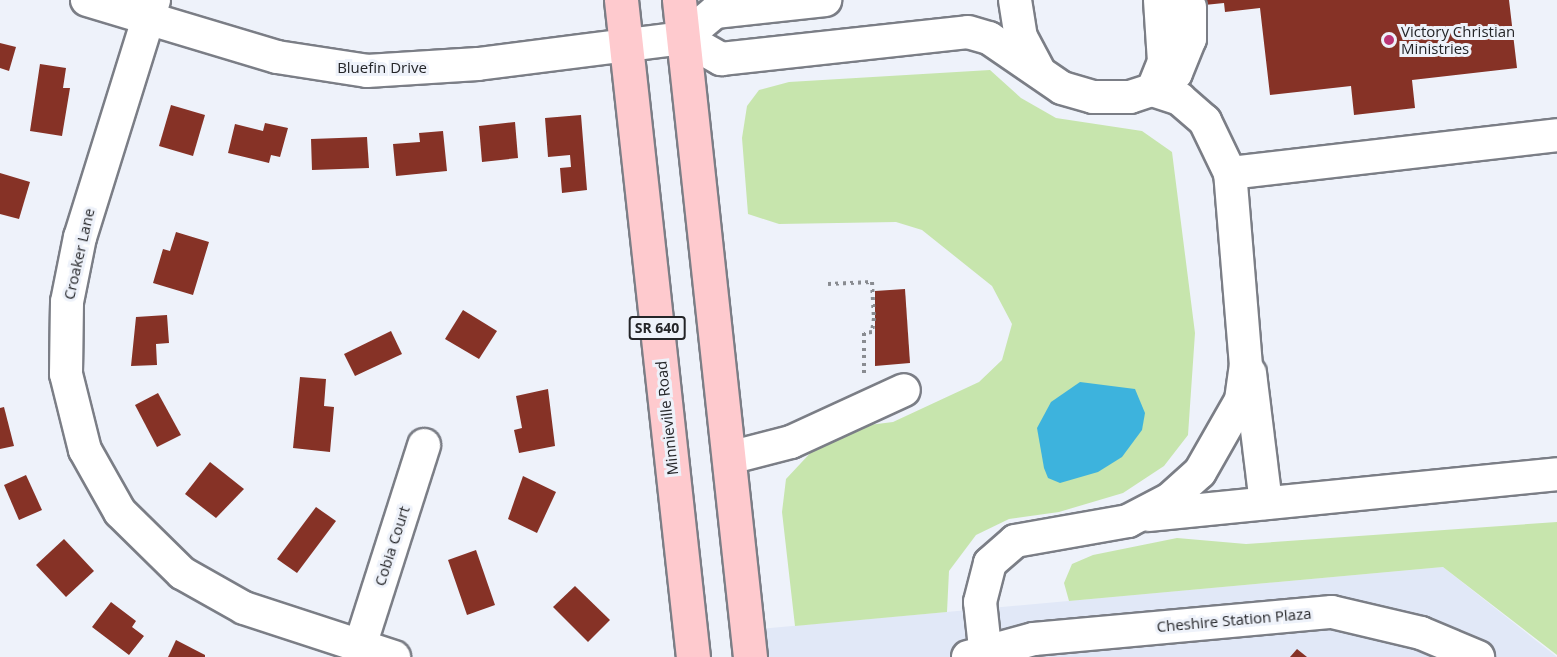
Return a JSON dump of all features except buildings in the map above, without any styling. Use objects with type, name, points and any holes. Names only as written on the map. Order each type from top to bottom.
[{"type":"main road","name":"Minnieville Road","points":[[621,0],[693,657]]},
{"type":"main road","points":[[679,0],[750,657]]},
{"type":"street","name":"Bluefin Drive","points":[[87,0],[151,9],[277,57],[367,71],[626,46],[684,38]]},
{"type":"street","points":[[825,0],[715,12],[684,38],[721,59],[968,32],[989,38],[1041,75],[1093,97],[1152,90],[1180,99],[1205,121],[1230,173],[1246,366],[1257,405],[1266,503]]},
{"type":"street","points":[[1015,0],[1021,37],[1041,75]]},
{"type":"street","points":[[1152,90],[1164,62],[1160,0]]},
{"type":"street","points":[[1152,90],[1176,73],[1186,56],[1190,7]]},
{"type":"street","name":"Croaker Lane","points":[[151,9],[80,237],[67,302],[66,374],[85,450],[120,512],[182,573],[244,608],[394,657]]},
{"type":"street","points":[[1230,173],[1556,136]]},
{"type":"street","points":[[980,656],[982,584],[990,563],[1003,551],[1031,536],[1104,527],[1139,516],[1170,500],[1200,472],[1230,426],[1246,366]]},
{"type":"street","points":[[729,458],[783,445],[904,390]]},
{"type":"street","name":"Cobia Court","points":[[360,646],[424,445]]},
{"type":"street","points":[[1139,516],[1557,474]]},
{"type":"street","name":"Cheshire Station Plaza","points":[[980,656],[1034,639],[1332,612],[1421,633],[1478,657]]},
{"type":"path","points":[[828,284],[872,282],[874,318],[872,332],[864,333],[866,375],[859,381]]},
{"type":"shaded area","points":[[1443,567],[1557,657],[750,657],[747,630]]},
{"type":"green space","points":[[990,70],[1021,98],[1056,118],[1142,131],[1172,152],[1195,333],[1188,435],[1164,466],[1123,493],[1059,512],[1009,519],[976,535],[949,571],[947,612],[795,626],[782,512],[786,479],[815,448],[853,427],[893,422],[979,382],[1002,360],[1012,324],[992,286],[922,230],[896,222],[779,224],[748,214],[742,138],[747,106],[759,90],[789,82]]},
{"type":"green space","points":[[1557,522],[1557,655],[1443,567],[1069,601],[1064,583],[1072,564],[1093,555],[1177,538],[1246,544]]},
{"type":"water","points":[[1080,382],[1135,389],[1145,413],[1142,430],[1122,457],[1098,472],[1060,483],[1048,478],[1037,428],[1051,402]]},
{"type":"place","name":"Victory Christian Ministries","points":[[1389,40]]}]
